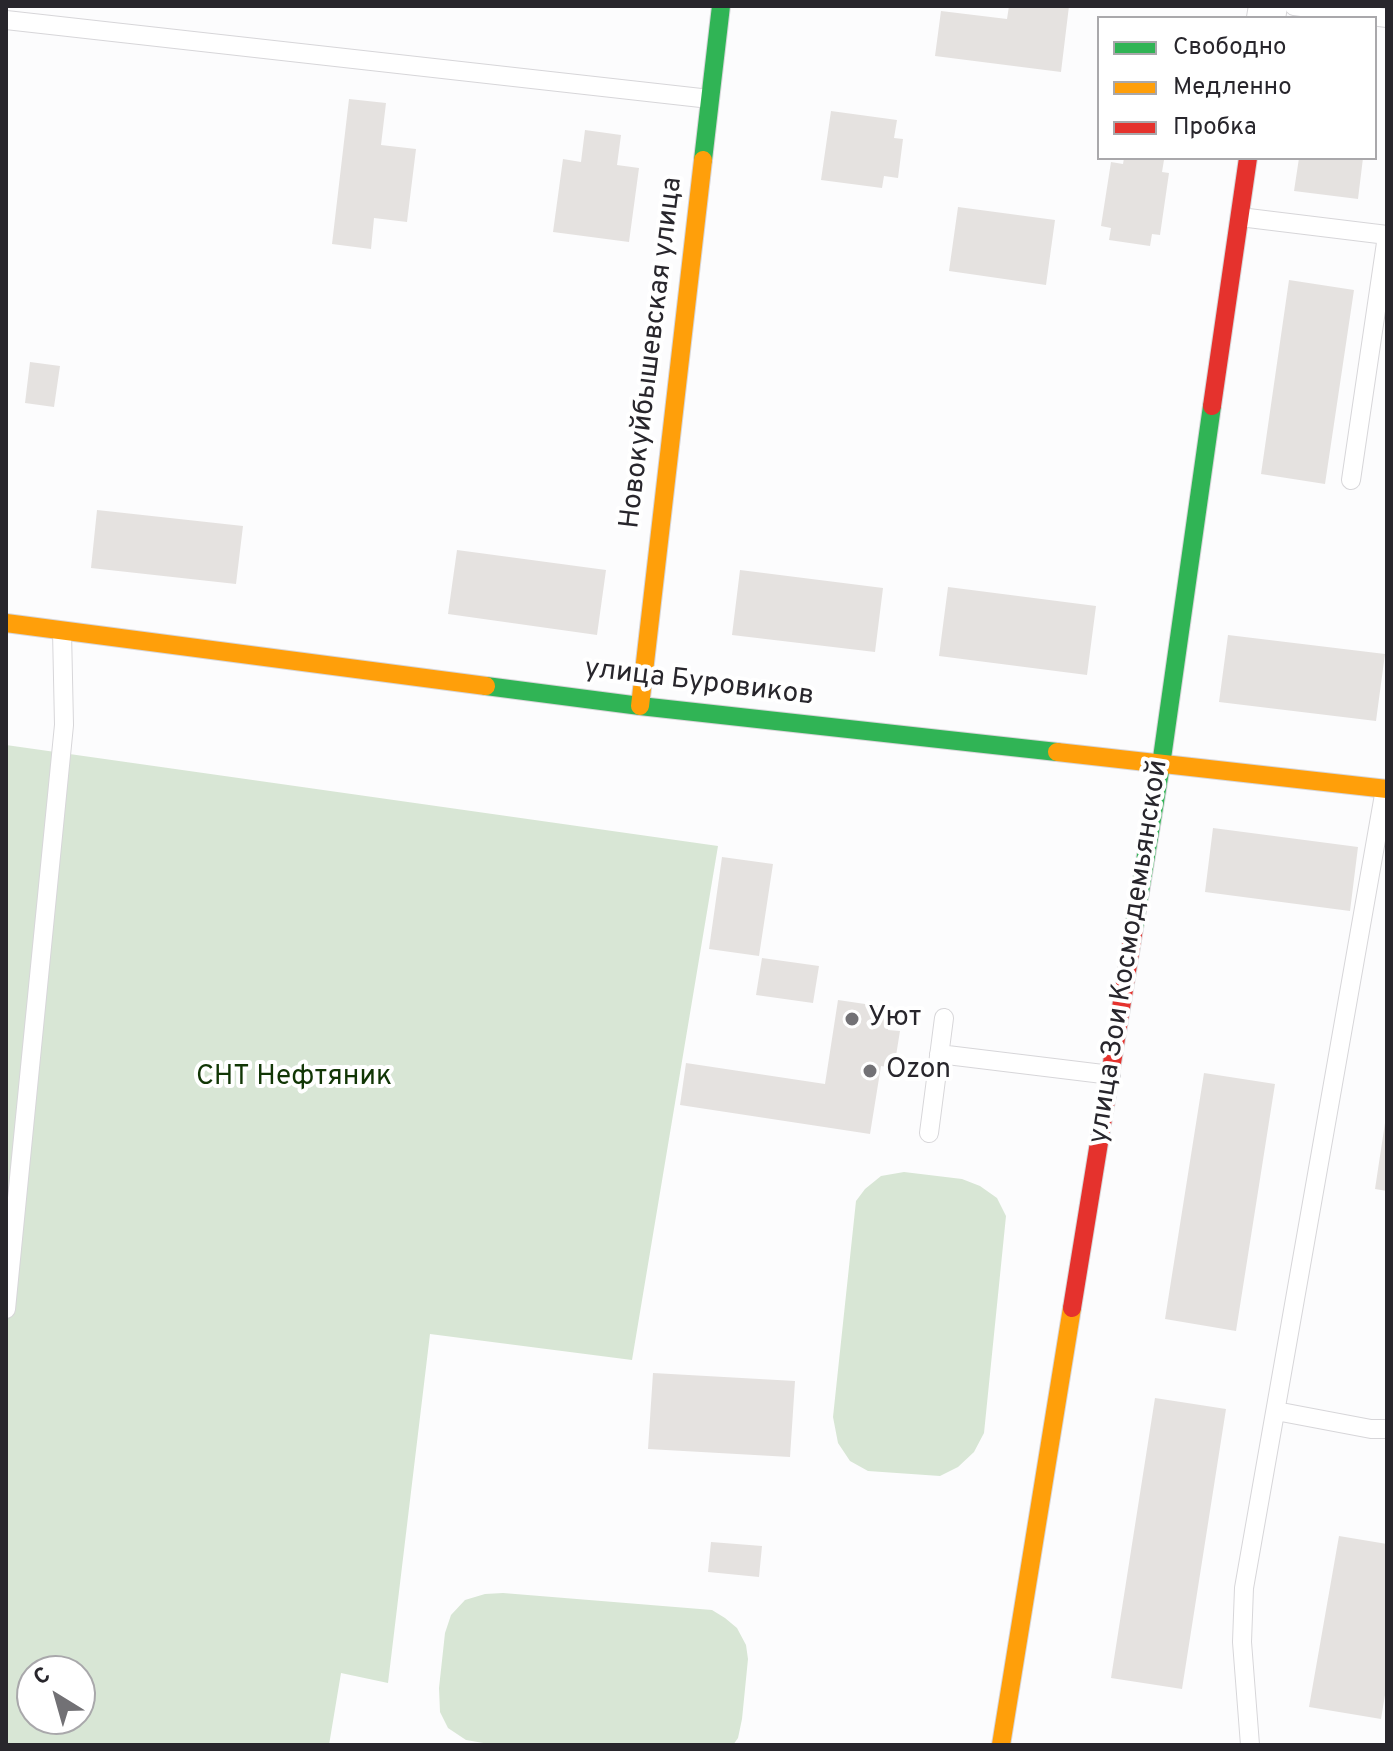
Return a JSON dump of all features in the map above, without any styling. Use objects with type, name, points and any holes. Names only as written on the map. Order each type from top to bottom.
[{"type":"street","name":"Новокуйбышевская улица","points":[[640,706],[721,6]]},
{"type":"street","name":"улица Зои Космодемьянской","points":[[1001,1745],[1161,765],[1248,160]]},
{"type":"street","name":"улица Буровиков","points":[[6,623],[640,706],[1386,789]]},
{"type":"lane","points":[[1294,6],[1372,16]]},
{"type":"lane","points":[[6,20],[710,99]]},
{"type":"lane","points":[[1240,217],[1387,236],[1351,480]]},
{"type":"lane","points":[[6,1309],[64,725],[62,631]]},
{"type":"lane","points":[[1250,1745],[1242,1642],[1244,1588],[1386,789]]},
{"type":"lane","points":[[929,1133],[944,1018]]},
{"type":"lane","points":[[939,1054],[1111,1075]]},
{"type":"lane","points":[[1276,1411],[1371,1429],[1387,1429]]},
{"type":"green space","name":"СНТ Нефтяник","points":[[6,745],[718,846],[632,1360],[430,1334],[388,1683],[341,1673],[329,1745],[6,1745]]},
{"type":"green space","points":[[904,1172],[962,1179],[980,1186],[997,1198],[1006,1216],[984,1433],[974,1452],[958,1467],[940,1476],[868,1471],[850,1461],[838,1443],[833,1417],[856,1201],[881,1176]]},
{"type":"green space","points":[[503,1593],[712,1610],[725,1618],[737,1628],[746,1645],[748,1659],[738,1738],[733,1745],[495,1745],[466,1740],[448,1728],[440,1712],[439,1688],[445,1633],[451,1615],[465,1600]]},
{"type":"building","points":[[1009,6],[1069,6],[1061,72],[935,56],[941,11],[1007,19]]},
{"type":"building","points":[[349,99],[386,103],[381,145],[416,149],[407,222],[374,218],[371,249],[332,244]]},
{"type":"building","points":[[831,111],[897,120],[894,138],[903,139],[898,178],[884,176],[882,188],[821,180]]},
{"type":"building","points":[[585,130],[621,135],[617,165],[639,168],[629,242],[553,232],[563,159],[581,162]]},
{"type":"building","points":[[1124,160],[1164,160],[1162,172],[1169,173],[1160,235],[1152,234],[1150,246],[1109,240],[1111,228],[1101,226],[1111,162],[1123,164]]},
{"type":"building","points":[[1299,160],[1363,160],[1358,199],[1294,191]]},
{"type":"building","points":[[958,207],[1055,220],[1046,285],[949,271]]},
{"type":"building","points":[[1289,280],[1354,290],[1325,484],[1261,474]]},
{"type":"building","points":[[30,362],[60,366],[54,407],[25,403]]},
{"type":"building","points":[[97,510],[243,526],[236,584],[91,568]]},
{"type":"building","points":[[457,550],[606,570],[597,635],[448,614]]},
{"type":"building","points":[[740,570],[883,588],[875,652],[732,635]]},
{"type":"building","points":[[948,587],[1096,606],[1087,675],[939,656]]},
{"type":"building","points":[[1228,635],[1385,654],[1376,721],[1219,702]]},
{"type":"building","points":[[1213,828],[1358,847],[1350,911],[1205,892]]},
{"type":"building","points":[[722,857],[773,864],[759,956],[709,949]]},
{"type":"building","points":[[762,958],[819,966],[813,1003],[756,995]]},
{"type":"building","points":[[838,1000],[892,1008],[888,1030],[900,1031],[894,1068],[881,1066],[870,1134],[680,1105],[686,1063],[825,1084]]},
{"type":"building","points":[[1204,1073],[1275,1084],[1236,1331],[1165,1319]]},
{"type":"building","points":[[1387,1123],[1387,1191],[1375,1189]]},
{"type":"building","points":[[653,1373],[795,1381],[790,1457],[648,1449]]},
{"type":"building","points":[[1155,1398],[1226,1409],[1182,1689],[1111,1678]]},
{"type":"building","points":[[1339,1536],[1387,1544],[1387,1683],[1381,1719],[1309,1707]]},
{"type":"building","points":[[711,1542],[762,1546],[759,1577],[708,1572]]},
{"type":"traffic: fast","points":[[703,160],[721,6]]},
{"type":"traffic: fast","points":[[1134,928],[1161,765],[1212,406]]},
{"type":"traffic: fast","points":[[486,686],[1057,752]]},
{"type":"traffic: slow","points":[[640,706],[703,160]]},
{"type":"traffic: slow","points":[[6,623],[486,686]]},
{"type":"traffic: slow","points":[[1057,752],[1387,789]]},
{"type":"traffic: slow","points":[[1001,1745],[1072,1308]]},
{"type":"traffic: jam","points":[[1212,406],[1248,160]]},
{"type":"traffic: jam","points":[[1072,1308],[1134,928]]},
{"type":"place","name":"Уют","points":[[852,1019]]},
{"type":"place","name":"Ozon","points":[[870,1071]]}]
